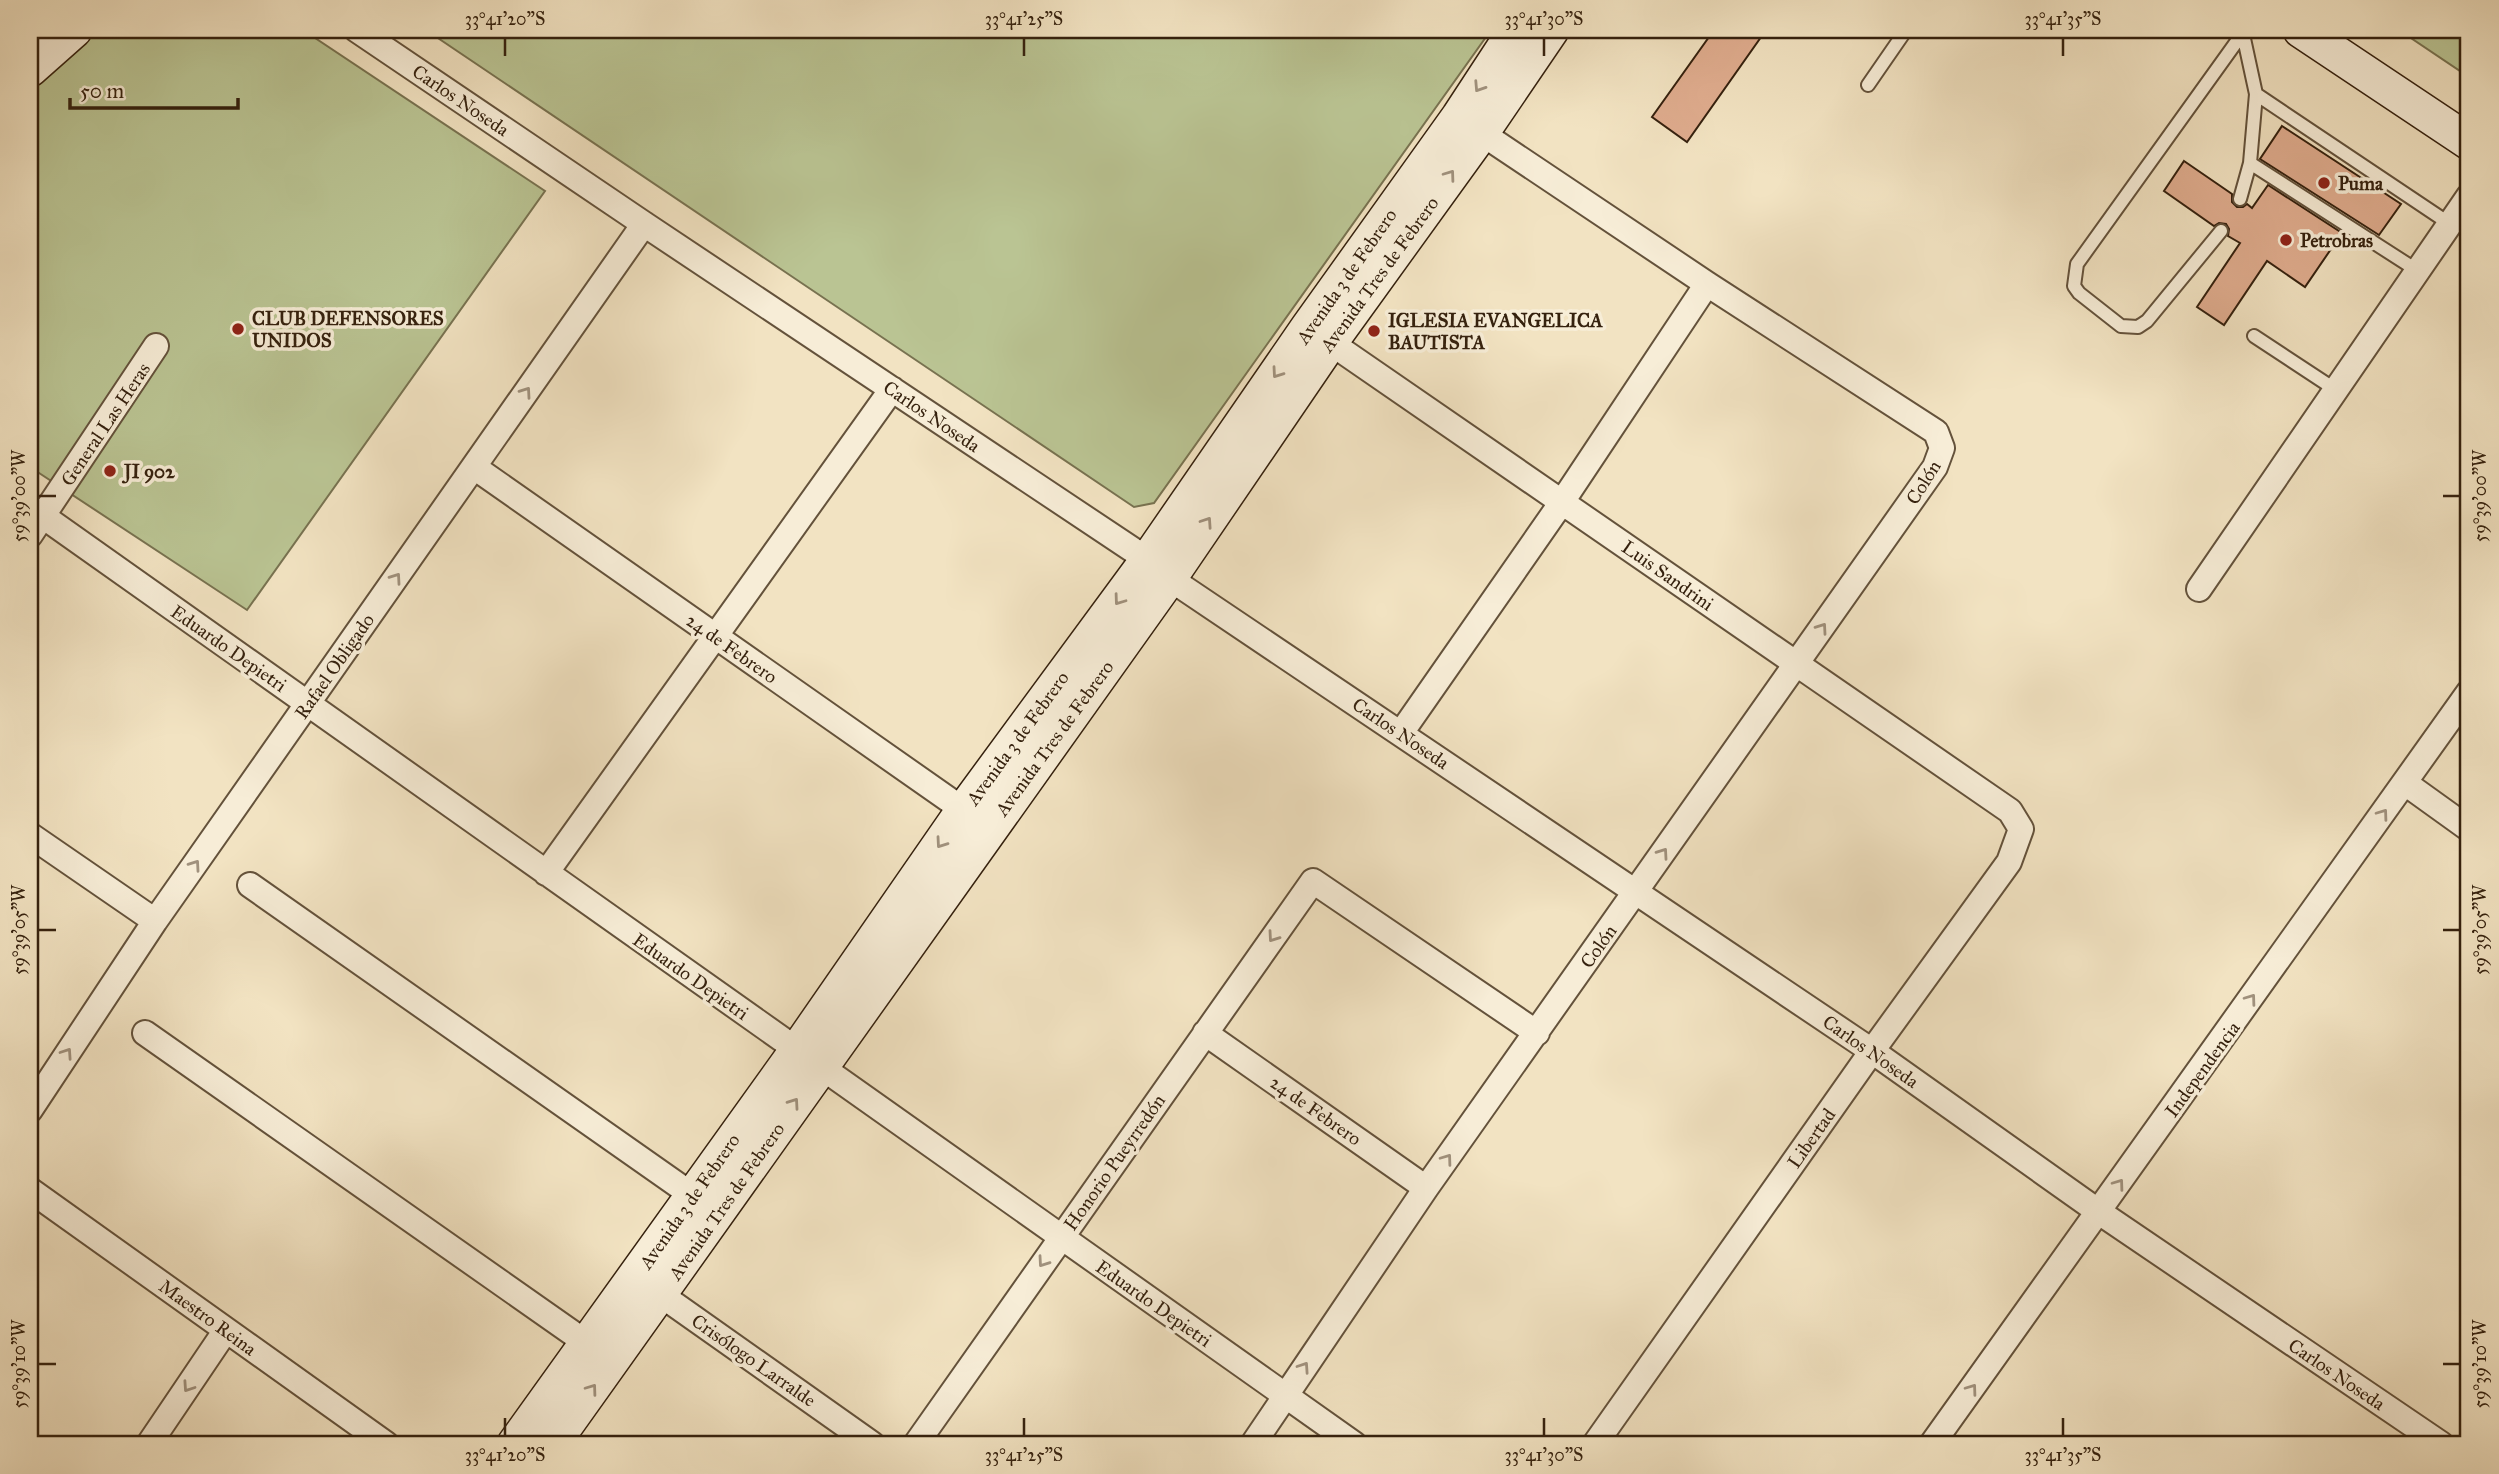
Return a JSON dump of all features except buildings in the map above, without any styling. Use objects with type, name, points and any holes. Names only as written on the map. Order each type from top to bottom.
[{"type":"main road","points":[[30,69],[74,30]]},
{"type":"main road","points":[[1470,125],[1516,30]]},
{"type":"main road","name":"Avenida Tres de Febrero","points":[[552,1444],[648,1286],[977,819],[1158,569],[1319,335],[1470,125],[1551,30]]},
{"type":"main road","points":[[2301,30],[2469,142]]},
{"type":"main road","name":"Avenida 3 de Febrero","points":[[515,1444],[588,1344],[648,1286],[692,1195],[808,1059]]},
{"type":"street","name":"Carlos Noseda","points":[[357,30],[1872,1051],[2099,1212],[2441,1444]]},
{"type":"street","points":[[1401,733],[1562,502],[1707,284],[1470,125]]},
{"type":"street","points":[[2199,589],[2469,196]]},
{"type":"street","name":"Rafael Obligado","points":[[30,1110],[155,921],[644,224]]},
{"type":"street","name":"Colón","points":[[1253,1444],[1426,1188],[1935,467],[1942,448],[1936,432],[1707,284]]},
{"type":"street","name":"Luis Sandrini","points":[[1319,335],[2010,811],[2021,829]]},
{"type":"street","name":"General Las Heras","points":[[34,520],[156,346]]},
{"type":"street","points":[[546,873],[892,389]]},
{"type":"street","name":"24 de Febrero","points":[[474,467],[977,819]]},
{"type":"street","name":"Eduardo Depietri","points":[[34,520],[307,704],[1354,1444]]},
{"type":"street","name":"Independencia","points":[[1932,1444],[2469,692]]},
{"type":"street","points":[[2405,783],[2469,829]]},
{"type":"street","name":"Libertad","points":[[1594,1444],[2009,862],[2021,829]]},
{"type":"street","points":[[30,835],[155,921]]},
{"type":"street","name":"Honorio Pueyrredón","points":[[916,1444],[1313,881],[1537,1033]]},
{"type":"street","points":[[250,885],[692,1195]]},
{"type":"street","points":[[145,1033],[588,1344]]},
{"type":"street","name":"24 de Febrero","points":[[1205,1033],[1426,1188]]},
{"type":"street","name":"Maestro Reina","points":[[30,1190],[386,1444]]},
{"type":"street","name":"Crisólogo Larralde","points":[[648,1286],[872,1444]]},
{"type":"street","points":[[149,1444],[226,1330]]},
{"type":"lane","points":[[1868,85],[1906,30]]},
{"type":"lane","points":[[2240,199],[2250,163],[2256,94],[2244,32]]},
{"type":"lane","points":[[2221,231],[2147,321],[2138,327],[2121,326],[2074,286],[2077,264],[2244,32]]},
{"type":"lane","points":[[2256,94],[2450,224]]},
{"type":"lane","points":[[2250,163],[2418,271]]},
{"type":"lane","points":[[2254,336],[2336,390]]},
{"type":"green space","name":"CLUB DEFENSORES UNIDOS","points":[[97,30],[303,30],[545,191],[247,610],[30,467],[30,85]]},
{"type":"green space","points":[[426,30],[1491,30],[1154,503],[1134,507]]},
{"type":"green space","points":[[2399,30],[2469,30],[2469,77]]},
{"type":"place","name":"Puma","points":[[2324,183]]},
{"type":"place","name":"Petrobras","points":[[2286,240]]},
{"type":"place","name":"CLUB DEFENSORES UNIDOS","points":[[238,329]]},
{"type":"place","name":"IGLESIA EVANGELICA BAUTISTA","points":[[1374,331]]},
{"type":"place","name":"JI 902","points":[[110,471]]}]
